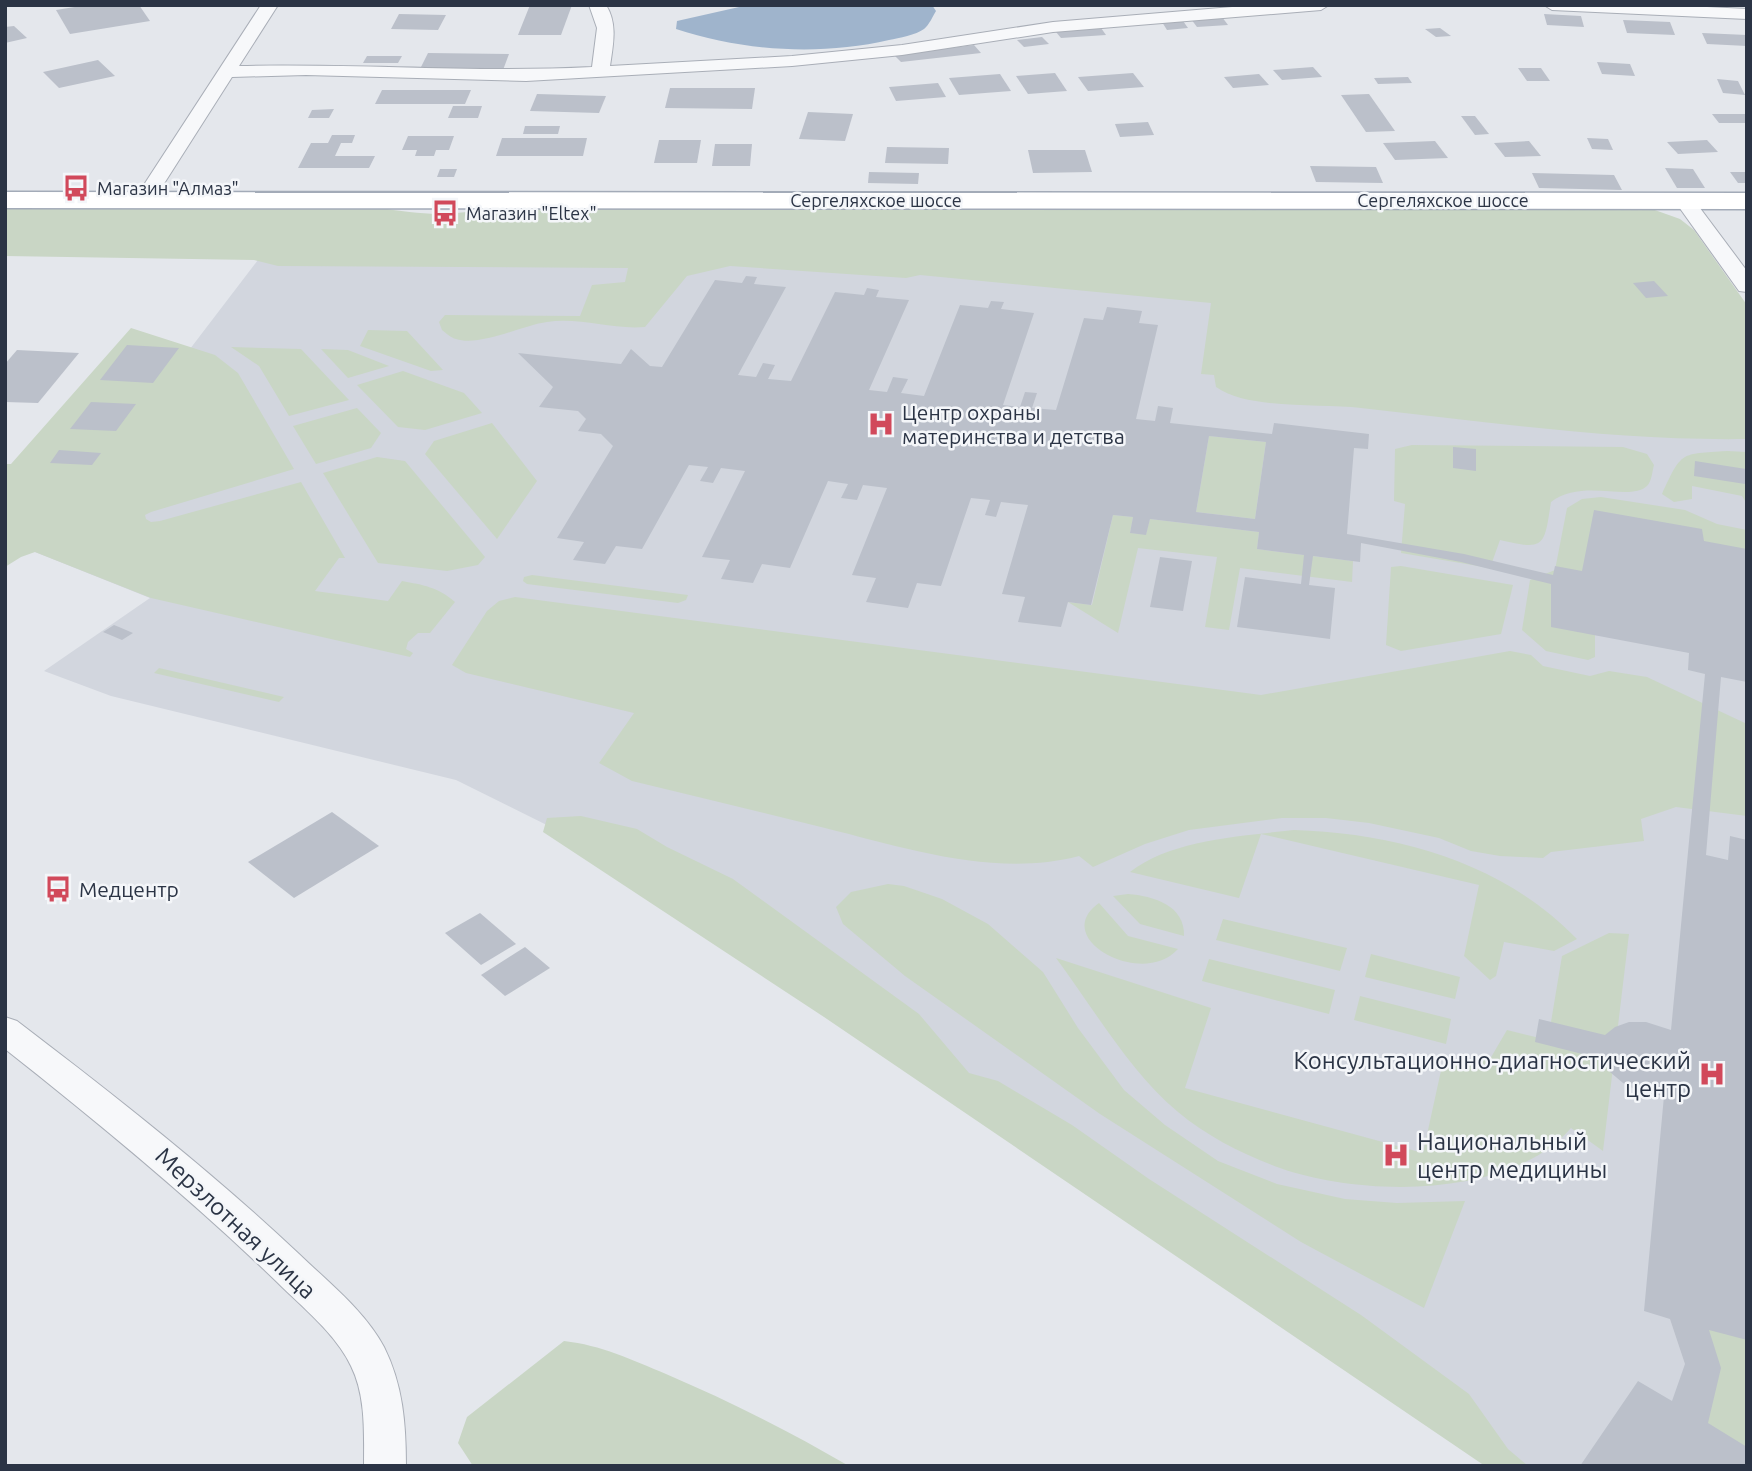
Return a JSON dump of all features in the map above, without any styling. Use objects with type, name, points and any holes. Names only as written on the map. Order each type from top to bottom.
[{"type":"main road","name":"Сергеляхское шоссе","points":[[5,200],[1747,201]]},
{"type":"street","points":[[144,200],[270,5]]},
{"type":"street","points":[[597,5],[604,13],[606,22],[601,70]]},
{"type":"street","points":[[228,72],[526,76],[844,57],[1053,27],[1321,5]]},
{"type":"street","points":[[1552,5],[1747,14]]},
{"type":"street","points":[[1684,200],[1747,286]]},
{"type":"street","name":"Мерзлотная улица","points":[[5,1030],[142,1137],[237,1218],[337,1317],[370,1360],[385,1412],[384,1466]]},
{"type":"shaded area","name":"Национальный центр медицины","points":[[258,260],[1595,268],[1747,408],[1747,1466],[1504,1466],[587,845],[456,780],[111,696],[44,671],[150,598],[35,552]]},
{"type":"green space","points":[[5,206],[375,207],[438,214],[501,207],[1652,209],[1680,219],[1694,230],[1747,305],[1747,439],[1601,434],[1361,408],[1246,399],[1216,387],[1214,375],[1201,374],[1211,303],[920,275],[906,278],[730,266],[687,276],[645,327],[559,321],[466,341],[454,338],[442,330],[439,322],[445,315],[580,316],[592,285],[625,282],[628,268],[278,266],[254,260],[5,256]]},
{"type":"green space","points":[[131,328],[215,355],[238,373],[294,469],[151,512],[145,515],[146,519],[151,522],[160,521],[301,482],[345,558],[339,558],[315,591],[388,601],[402,581],[424,585],[455,602],[430,633],[418,633],[408,642],[406,649],[413,653],[410,657],[151,598],[35,552],[5,567],[5,464],[11,464]]},
{"type":"green space","points":[[368,330],[407,331],[443,370],[431,371],[360,346]]},
{"type":"green space","points":[[231,347],[301,349],[349,400],[289,416],[259,366]]},
{"type":"green space","points":[[321,349],[348,350],[389,366],[348,378]]},
{"type":"green space","points":[[403,371],[464,393],[482,413],[425,430],[398,427],[357,385]]},
{"type":"green space","points":[[357,408],[381,433],[371,448],[316,464],[293,426]]},
{"type":"green space","points":[[492,423],[537,481],[497,539],[425,454],[434,441]]},
{"type":"green space","points":[[1209,436],[1266,442],[1255,519],[1196,512]]},
{"type":"green space","points":[[1412,445],[1623,447],[1647,454],[1654,465],[1649,484],[1639,490],[1577,492],[1563,495],[1551,502],[1547,528],[1540,542],[1526,545],[1500,540],[1490,568],[1401,553],[1405,504],[1394,501],[1395,449]]},
{"type":"green space","points":[[1747,452],[1747,504],[1742,496],[1692,486],[1692,499],[1674,502],[1662,494],[1674,470],[1684,458],[1700,453]]},
{"type":"green space","points":[[377,457],[405,461],[485,557],[478,565],[447,571],[378,563],[323,473]]},
{"type":"green space","points":[[1601,497],[1685,510],[1717,524],[1747,530],[1747,678],[1692,653],[1595,634],[1595,657],[1588,660],[1546,651],[1522,630],[1530,580],[1555,570],[1567,508],[1582,499]]},
{"type":"green space","points":[[1113,515],[1133,517],[1130,533],[1146,534],[1150,519],[1259,532],[1257,549],[1353,561],[1352,582],[1240,568],[1229,630],[1205,627],[1217,557],[1138,548],[1118,633],[1068,602],[1092,605]]},
{"type":"green space","points":[[1401,566],[1513,585],[1501,634],[1401,651],[1386,645],[1391,567]]},
{"type":"green space","points":[[532,575],[688,595],[686,600],[678,603],[527,584],[523,581],[524,577]]},
{"type":"green space","points":[[515,597],[1261,695],[1510,651],[1531,655],[1543,666],[1590,676],[1609,671],[1647,677],[1747,724],[1747,816],[1676,807],[1641,819],[1644,841],[1551,852],[1543,858],[1500,856],[1471,851],[1439,838],[1369,823],[1326,818],[1282,818],[1189,830],[1145,844],[1093,867],[1079,856],[1016,864],[951,858],[632,781],[599,763],[634,713],[466,673],[452,665],[487,611],[499,601]]},
{"type":"green space","points":[[159,668],[284,697],[279,702],[154,673]]},
{"type":"green space","points":[[581,816],[637,829],[667,847],[733,879],[919,1014],[969,1073],[998,1081],[1072,1125],[1149,1179],[1361,1315],[1469,1394],[1508,1449],[1528,1466],[1485,1466],[824,1017],[543,832],[547,818]]},
{"type":"green space","points":[[1294,830],[1371,838],[1447,857],[1516,890],[1548,913],[1577,939],[1554,951],[1504,942],[1496,976],[1490,980],[1464,956],[1479,885],[1261,834],[1239,898],[1130,872],[1166,852],[1187,846],[1231,837]]},
{"type":"green space","points":[[888,884],[904,886],[942,899],[988,924],[1043,972],[1078,1028],[1124,1090],[1165,1125],[1218,1161],[1277,1184],[1345,1199],[1397,1203],[1465,1201],[1424,1308],[1301,1242],[1100,1114],[905,976],[843,924],[836,907],[851,892]]},
{"type":"green space","points":[[1128,894],[1166,904],[1179,917],[1184,936],[1140,924],[1113,896]]},
{"type":"green space","points":[[1099,903],[1128,936],[1178,949],[1162,960],[1143,964],[1106,954],[1093,943],[1085,931],[1087,917]]},
{"type":"green space","points":[[1223,919],[1347,948],[1340,971],[1216,940]]},
{"type":"green space","points":[[1609,933],[1629,934],[1603,1151],[1571,1128],[1544,1151],[1511,1168],[1474,1180],[1433,1186],[1392,1187],[1314,1178],[1267,1163],[1214,1137],[1178,1112],[1144,1078],[1056,958],[1211,1008],[1185,1088],[1423,1153],[1442,1066],[1490,1059],[1507,1030],[1548,1040],[1562,956]]},
{"type":"green space","points":[[1371,954],[1460,977],[1455,999],[1365,977]]},
{"type":"green space","points":[[1209,959],[1335,990],[1329,1014],[1202,981]]},
{"type":"green space","points":[[1360,996],[1451,1019],[1446,1044],[1354,1020]]},
{"type":"green space","points":[[1704,1320],[1747,1333],[1747,1466],[1705,1466]]},
{"type":"green space","points":[[564,1341],[616,1354],[689,1384],[849,1466],[473,1466],[458,1443],[467,1417]]},
{"type":"water","points":[[748,5],[932,5],[936,11],[926,27],[917,33],[836,48],[781,49],[754,46],[676,29],[677,21]]},
{"type":"building","points":[[87,5],[139,5],[150,21],[70,34],[56,10]]},
{"type":"building","points":[[530,5],[572,5],[561,35],[518,35]]},
{"type":"building","points":[[399,14],[446,15],[438,30],[391,29]]},
{"type":"building","points":[[1544,14],[1581,16],[1584,27],[1547,25]]},
{"type":"building","points":[[1222,17],[1228,25],[1197,27],[1191,19]]},
{"type":"building","points":[[1623,20],[1670,22],[1675,35],[1627,33]]},
{"type":"building","points":[[1183,21],[1188,28],[1167,30],[1162,22]]},
{"type":"building","points":[[14,26],[27,38],[5,43],[5,27]]},
{"type":"building","points":[[1101,28],[1106,35],[1061,38],[1056,32]]},
{"type":"building","points":[[1440,28],[1451,36],[1436,37],[1425,29]]},
{"type":"building","points":[[1702,33],[1747,35],[1747,46],[1707,44]]},
{"type":"building","points":[[1042,37],[1049,44],[1024,47],[1017,40]]},
{"type":"building","points":[[974,45],[981,53],[901,62],[894,55]]},
{"type":"building","points":[[428,53],[509,54],[503,70],[420,69]]},
{"type":"building","points":[[367,56],[402,56],[398,63],[363,63]]},
{"type":"building","points":[[98,60],[115,76],[59,88],[43,72]]},
{"type":"building","points":[[1597,62],[1630,64],[1635,76],[1602,74]]},
{"type":"building","points":[[1313,67],[1322,77],[1282,80],[1273,70]]},
{"type":"building","points":[[1518,68],[1541,68],[1550,81],[1527,81]]},
{"type":"building","points":[[1055,73],[1067,91],[1028,94],[1016,76]]},
{"type":"building","points":[[1133,73],[1144,87],[1088,91],[1078,77]]},
{"type":"building","points":[[1000,74],[1011,91],[959,95],[949,78]]},
{"type":"building","points":[[1259,74],[1269,85],[1233,88],[1224,77]]},
{"type":"building","points":[[1408,77],[1412,83],[1378,84],[1374,78]]},
{"type":"building","points":[[1717,79],[1738,81],[1745,95],[1723,93]]},
{"type":"building","points":[[938,83],[946,97],[896,101],[889,87]]},
{"type":"building","points":[[670,88],[755,88],[752,109],[665,108]]},
{"type":"building","points":[[382,90],[471,90],[465,104],[375,104]]},
{"type":"building","points":[[537,94],[606,96],[599,113],[530,111]]},
{"type":"building","points":[[1369,94],[1395,131],[1366,132],[1341,95]]},
{"type":"building","points":[[453,106],[482,106],[478,118],[448,118]]},
{"type":"building","points":[[334,109],[329,118],[308,118],[312,110]]},
{"type":"building","points":[[808,112],[853,114],[845,141],[799,139]]},
{"type":"building","points":[[1712,114],[1747,114],[1747,123],[1719,123]]},
{"type":"building","points":[[1461,116],[1475,116],[1489,134],[1475,135]]},
{"type":"building","points":[[1148,122],[1154,135],[1120,137],[1115,124]]},
{"type":"building","points":[[525,126],[560,126],[558,134],[523,134]]},
{"type":"building","points":[[332,135],[355,135],[352,143],[341,143],[335,156],[375,156],[369,168],[298,168],[311,143],[328,143]]},
{"type":"building","points":[[408,136],[454,136],[449,150],[436,150],[434,156],[415,156],[417,150],[402,150]]},
{"type":"building","points":[[502,138],[587,138],[583,156],[496,156]]},
{"type":"building","points":[[1587,138],[1608,139],[1613,150],[1592,149]]},
{"type":"building","points":[[659,140],[701,140],[697,163],[654,163]]},
{"type":"building","points":[[1707,140],[1718,152],[1678,154],[1667,142]]},
{"type":"building","points":[[1435,141],[1448,158],[1395,160],[1383,143]]},
{"type":"building","points":[[1529,141],[1541,156],[1505,157],[1494,143]]},
{"type":"building","points":[[715,144],[752,144],[750,166],[712,166]]},
{"type":"building","points":[[887,147],[949,148],[948,164],[885,163]]},
{"type":"building","points":[[1028,150],[1085,150],[1092,172],[1033,173]]},
{"type":"building","points":[[1310,166],[1376,167],[1383,183],[1316,182]]},
{"type":"building","points":[[1665,168],[1693,169],[1705,188],[1677,188]]},
{"type":"building","points":[[440,169],[457,169],[454,177],[437,177]]},
{"type":"building","points":[[869,172],[919,173],[918,184],[868,183]]},
{"type":"building","points":[[1730,172],[1747,172],[1747,183],[1738,183]]},
{"type":"building","points":[[1532,173],[1614,175],[1622,190],[1539,188]]},
{"type":"building","points":[[746,276],[757,277],[754,284],[786,287],[738,375],[756,377],[763,363],[775,365],[768,379],[791,381],[835,292],[864,295],[867,288],[879,290],[876,297],[909,300],[869,390],[887,392],[893,377],[908,379],[901,393],[924,396],[960,305],[988,308],[991,301],[1004,302],[1001,309],[1034,313],[1003,405],[1020,407],[1025,392],[1037,393],[1032,408],[1056,410],[1084,318],[1103,320],[1107,307],[1142,311],[1139,323],[1158,325],[1136,419],[1155,421],[1158,406],[1173,408],[1170,423],[1272,434],[1274,423],[1369,434],[1368,449],[1354,448],[1347,534],[1464,554],[1553,575],[1555,566],[1582,571],[1594,510],[1702,529],[1704,541],[1747,549],[1747,682],[1721,677],[1706,855],[1728,860],[1730,836],[1747,840],[1747,1340],[1709,1330],[1721,1368],[1708,1423],[1747,1447],[1747,1466],[1580,1466],[1638,1381],[1672,1401],[1685,1364],[1670,1319],[1644,1311],[1664,1096],[1640,1092],[1623,1083],[1610,1072],[1602,1059],[1535,1042],[1539,1019],[1605,1035],[1615,1027],[1629,1022],[1646,1022],[1671,1030],[1705,674],[1688,670],[1689,653],[1551,627],[1551,584],[1461,562],[1361,543],[1360,562],[1313,556],[1309,585],[1335,588],[1330,639],[1237,627],[1245,577],[1301,584],[1304,555],[1257,549],[1259,532],[1150,519],[1146,535],[1130,533],[1133,517],[1113,515],[1091,605],[1068,602],[1061,627],[1018,622],[1025,597],[1002,594],[1028,505],[1001,502],[996,517],[985,515],[990,500],[971,498],[941,586],[917,583],[908,608],[866,602],[876,578],[852,575],[887,488],[863,485],[857,500],[841,498],[848,484],[828,481],[790,568],[762,564],[753,583],[721,579],[730,560],[702,557],[745,471],[721,468],[713,483],[700,481],[708,467],[689,465],[642,549],[616,546],[605,564],[573,560],[584,542],[557,538],[613,446],[601,434],[578,431],[586,419],[578,411],[539,407],[553,387],[518,353],[621,364],[631,349],[650,366],[662,367],[715,280],[742,283]],"holes":[[[1209,436],[1266,442],[1255,519],[1196,512]]]},
{"type":"building","points":[[1654,281],[1668,296],[1646,298],[1633,283]]},
{"type":"building","points":[[127,345],[179,348],[153,383],[100,380]]},
{"type":"building","points":[[17,350],[79,353],[38,403],[5,402],[5,364]]},
{"type":"building","points":[[91,402],[136,404],[116,431],[70,429]]},
{"type":"building","points":[[1453,447],[1476,449],[1476,471],[1453,468]]},
{"type":"building","points":[[59,450],[101,453],[92,465],[50,463]]},
{"type":"building","points":[[1695,461],[1746,469],[1745,484],[1694,476]]},
{"type":"building","points":[[1160,557],[1192,561],[1183,611],[1150,607]]},
{"type":"building","points":[[114,625],[133,633],[122,640],[103,632]]},
{"type":"building","points":[[332,812],[379,846],[294,898],[248,862]]},
{"type":"building","points":[[480,913],[516,944],[481,965],[445,933]]},
{"type":"building","points":[[525,947],[550,968],[505,996],[481,975]]},
{"type":"place","name":"Магазин \"Алмаз\"","points":[[76,188]]},
{"type":"place","name":"Магазин \"Eltex\"","points":[[445,213]]},
{"type":"place","name":"Центр охраны материнства и детства","points":[[881,424]]},
{"type":"place","name":"Медцентр","points":[[58,889]]},
{"type":"place","name":"Консультационно-диагностический центр","points":[[1712,1074]]},
{"type":"place","name":"Национальный центр медицины","points":[[1396,1155]]}]
